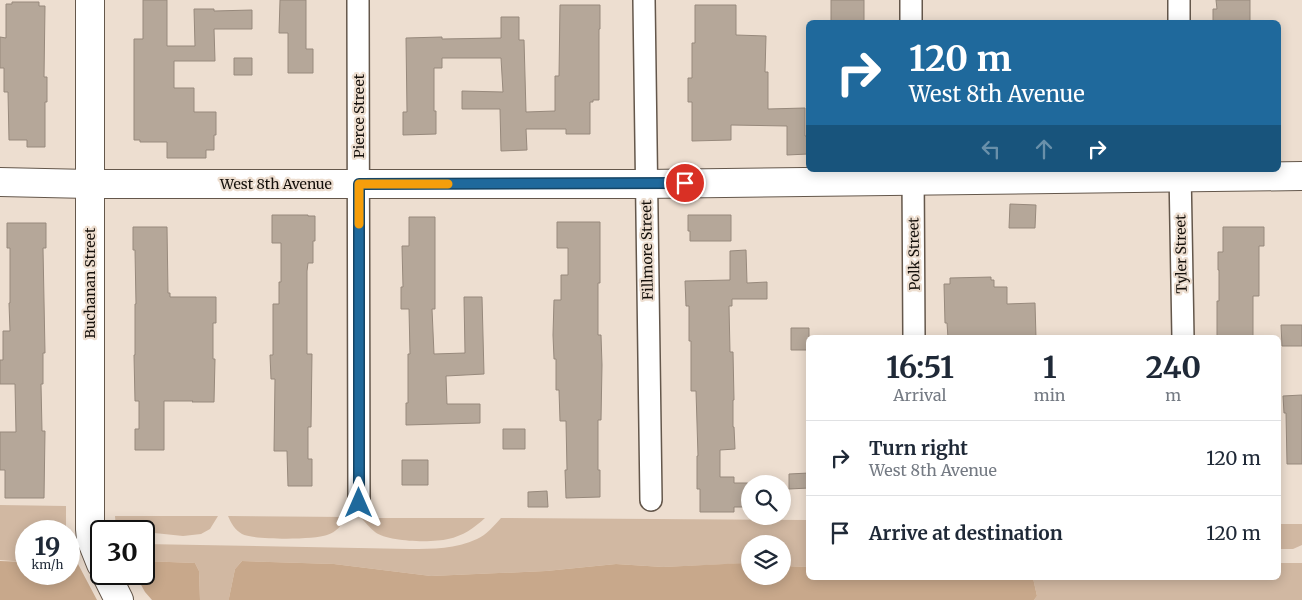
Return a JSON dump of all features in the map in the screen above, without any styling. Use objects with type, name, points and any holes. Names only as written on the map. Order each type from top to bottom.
[{"type":"street","name":"Buchanan Street","points":[[90,0],[90,529]]},
{"type":"street","name":"Pierce Street","points":[[358,0],[359,503]]},
{"type":"street","name":"Fillmore Street","points":[[644,0],[651,500]]},
{"type":"street","points":[[911,0],[912,20]]},
{"type":"street","points":[[1178,0],[1179,20]]},
{"type":"street","name":"West 8th Avenue","points":[[0,182],[89,184],[646,184],[913,175],[1180,174],[1302,176]]},
{"type":"street","name":"Tyler Street","points":[[1180,174],[1182,335]]},
{"type":"street","name":"Polk Street","points":[[913,175],[914,335]]},
{"type":"street","points":[[112,585],[119,600]]},
{"type":"shaded area","points":[[0,505],[66,506],[66,520],[15,520],[15,561],[0,560]]},
{"type":"shaded area","points":[[115,516],[218,516],[210,529],[201,534],[183,536],[155,533],[155,520],[115,520]]},
{"type":"shaded area","points":[[228,516],[346,517],[338,528],[327,535],[284,539],[242,534]]},
{"type":"shaded area","points":[[361,518],[485,518],[459,536],[441,540],[421,541],[400,540],[381,535],[375,532]]},
{"type":"shaded area","points":[[501,518],[741,520],[741,525],[791,525],[791,520],[806,520],[806,567],[791,566],[791,535],[741,535],[741,563],[663,567],[616,564],[546,571],[431,576],[334,564],[242,561],[235,569],[229,600],[200,600],[199,571],[195,563],[155,561],[155,544],[427,549],[461,545],[480,537],[490,530]]},
{"type":"shaded area","points":[[1281,524],[1302,524],[1302,545],[1293,549],[1281,549]]},
{"type":"shaded area","points":[[0,561],[15,562],[15,585],[80,585],[80,568],[97,600],[0,600]]},
{"type":"shaded area","points":[[155,561],[195,563],[199,571],[200,600],[152,600],[141,585],[155,585]]},
{"type":"shaded area","points":[[242,561],[334,564],[431,576],[546,571],[616,564],[663,567],[741,563],[741,585],[791,585],[791,566],[806,567],[806,580],[1033,580],[1037,596],[1034,600],[229,600],[235,569]]},
{"type":"shaded area","points":[[1281,563],[1302,563],[1302,600],[1034,600],[1037,596],[1033,580],[1281,580]]},
{"type":"building","points":[[143,0],[167,0],[167,46],[195,46],[194,9],[214,9],[214,11],[252,10],[252,29],[214,29],[215,61],[174,61],[174,88],[194,88],[194,112],[216,112],[214,150],[206,150],[206,158],[167,158],[167,142],[140,142],[140,140],[134,140],[134,39],[143,39]]},
{"type":"building","points":[[280,0],[306,0],[306,49],[313,49],[313,73],[288,73],[288,33],[279,33]]},
{"type":"building","points":[[831,0],[864,0],[864,20],[831,20]]},
{"type":"building","points":[[1216,0],[1250,0],[1250,20],[1213,20],[1213,9],[1217,9]]},
{"type":"building","points":[[12,2],[39,2],[39,6],[45,6],[44,77],[47,77],[47,102],[45,102],[45,147],[27,147],[27,140],[9,140],[8,92],[4,92],[4,68],[0,68],[0,37],[6,38],[6,4],[12,4]]},
{"type":"building","points":[[560,5],[600,5],[599,100],[590,102],[590,134],[566,134],[566,129],[526,129],[527,150],[501,151],[500,109],[462,109],[462,91],[503,92],[501,58],[442,58],[442,68],[434,68],[436,134],[403,135],[403,112],[407,112],[406,38],[501,38],[501,17],[519,17],[519,40],[524,40],[526,112],[555,111],[555,76],[559,76]]},
{"type":"building","points":[[695,5],[736,5],[736,35],[766,36],[765,72],[768,72],[768,109],[805,108],[806,154],[787,155],[787,126],[731,125],[731,140],[692,141],[692,102],[688,102],[688,78],[692,78],[692,43],[695,43]]},
{"type":"building","points":[[234,58],[252,58],[252,75],[234,75]]},
{"type":"building","points":[[1010,204],[1036,205],[1035,228],[1009,228]]},
{"type":"building","points":[[272,215],[315,216],[313,263],[308,263],[307,271],[307,354],[312,354],[311,427],[308,427],[308,459],[312,459],[312,486],[288,486],[287,451],[274,451],[275,379],[271,379],[270,355],[273,355],[273,304],[279,304],[281,243],[272,243]]},
{"type":"building","points":[[688,215],[731,215],[731,241],[690,241]]},
{"type":"building","points":[[409,217],[435,217],[435,309],[432,309],[434,354],[465,353],[464,297],[482,297],[484,374],[446,376],[447,404],[480,404],[480,423],[406,425],[408,354],[410,354],[409,309],[401,309],[401,287],[403,287],[402,246],[409,246]]},
{"type":"building","points":[[557,222],[600,222],[598,335],[601,335],[602,365],[601,420],[598,420],[598,470],[600,470],[600,497],[566,498],[566,421],[560,421],[559,390],[556,390],[556,359],[554,359],[553,335],[554,300],[561,300],[561,275],[568,275],[568,248],[557,248]]},
{"type":"building","points":[[7,223],[46,223],[46,248],[43,248],[45,353],[43,353],[43,384],[41,384],[42,431],[45,431],[44,498],[5,498],[5,470],[0,470],[0,432],[16,432],[15,384],[0,384],[0,360],[3,360],[3,331],[10,331],[10,248],[7,248]]},
{"type":"building","points":[[133,227],[167,227],[168,293],[170,293],[170,297],[216,297],[216,323],[213,323],[213,359],[215,359],[214,402],[164,401],[164,450],[135,450],[135,429],[139,429],[139,401],[135,401],[136,304]]},
{"type":"building","points":[[1223,227],[1264,227],[1264,246],[1259,246],[1259,296],[1253,296],[1253,335],[1217,335],[1217,301],[1219,301],[1218,252],[1223,252]]},
{"type":"building","points":[[746,250],[747,283],[767,282],[767,299],[732,299],[732,306],[729,306],[730,352],[733,352],[733,427],[735,449],[720,450],[720,477],[734,477],[734,483],[741,483],[741,507],[734,507],[734,512],[700,512],[700,489],[697,489],[696,391],[691,391],[691,341],[689,341],[689,306],[686,306],[685,281],[730,280],[730,251]]},
{"type":"building","points":[[991,277],[991,280],[994,280],[994,287],[1007,287],[1007,304],[1035,303],[1036,335],[948,335],[947,323],[945,323],[944,284],[950,284],[950,278]]},
{"type":"building","points":[[1281,325],[1302,325],[1302,346],[1282,346]]},
{"type":"building","points":[[791,328],[809,328],[809,335],[806,335],[806,350],[791,350]]},
{"type":"building","points":[[1302,395],[1302,464],[1287,464],[1286,413],[1284,413],[1283,396]]},
{"type":"building","points":[[503,429],[525,429],[525,449],[503,449]]},
{"type":"building","points":[[402,460],[428,460],[428,485],[402,485]]},
{"type":"building","points":[[806,473],[806,488],[791,489],[791,475],[789,475]]},
{"type":"building","points":[[547,491],[548,507],[528,507],[528,492]]},
{"type":"slow traffic","points":[[359,224],[359,184],[448,184]]},
{"type":"route","points":[[359,503],[359,184],[685,183]]}]
